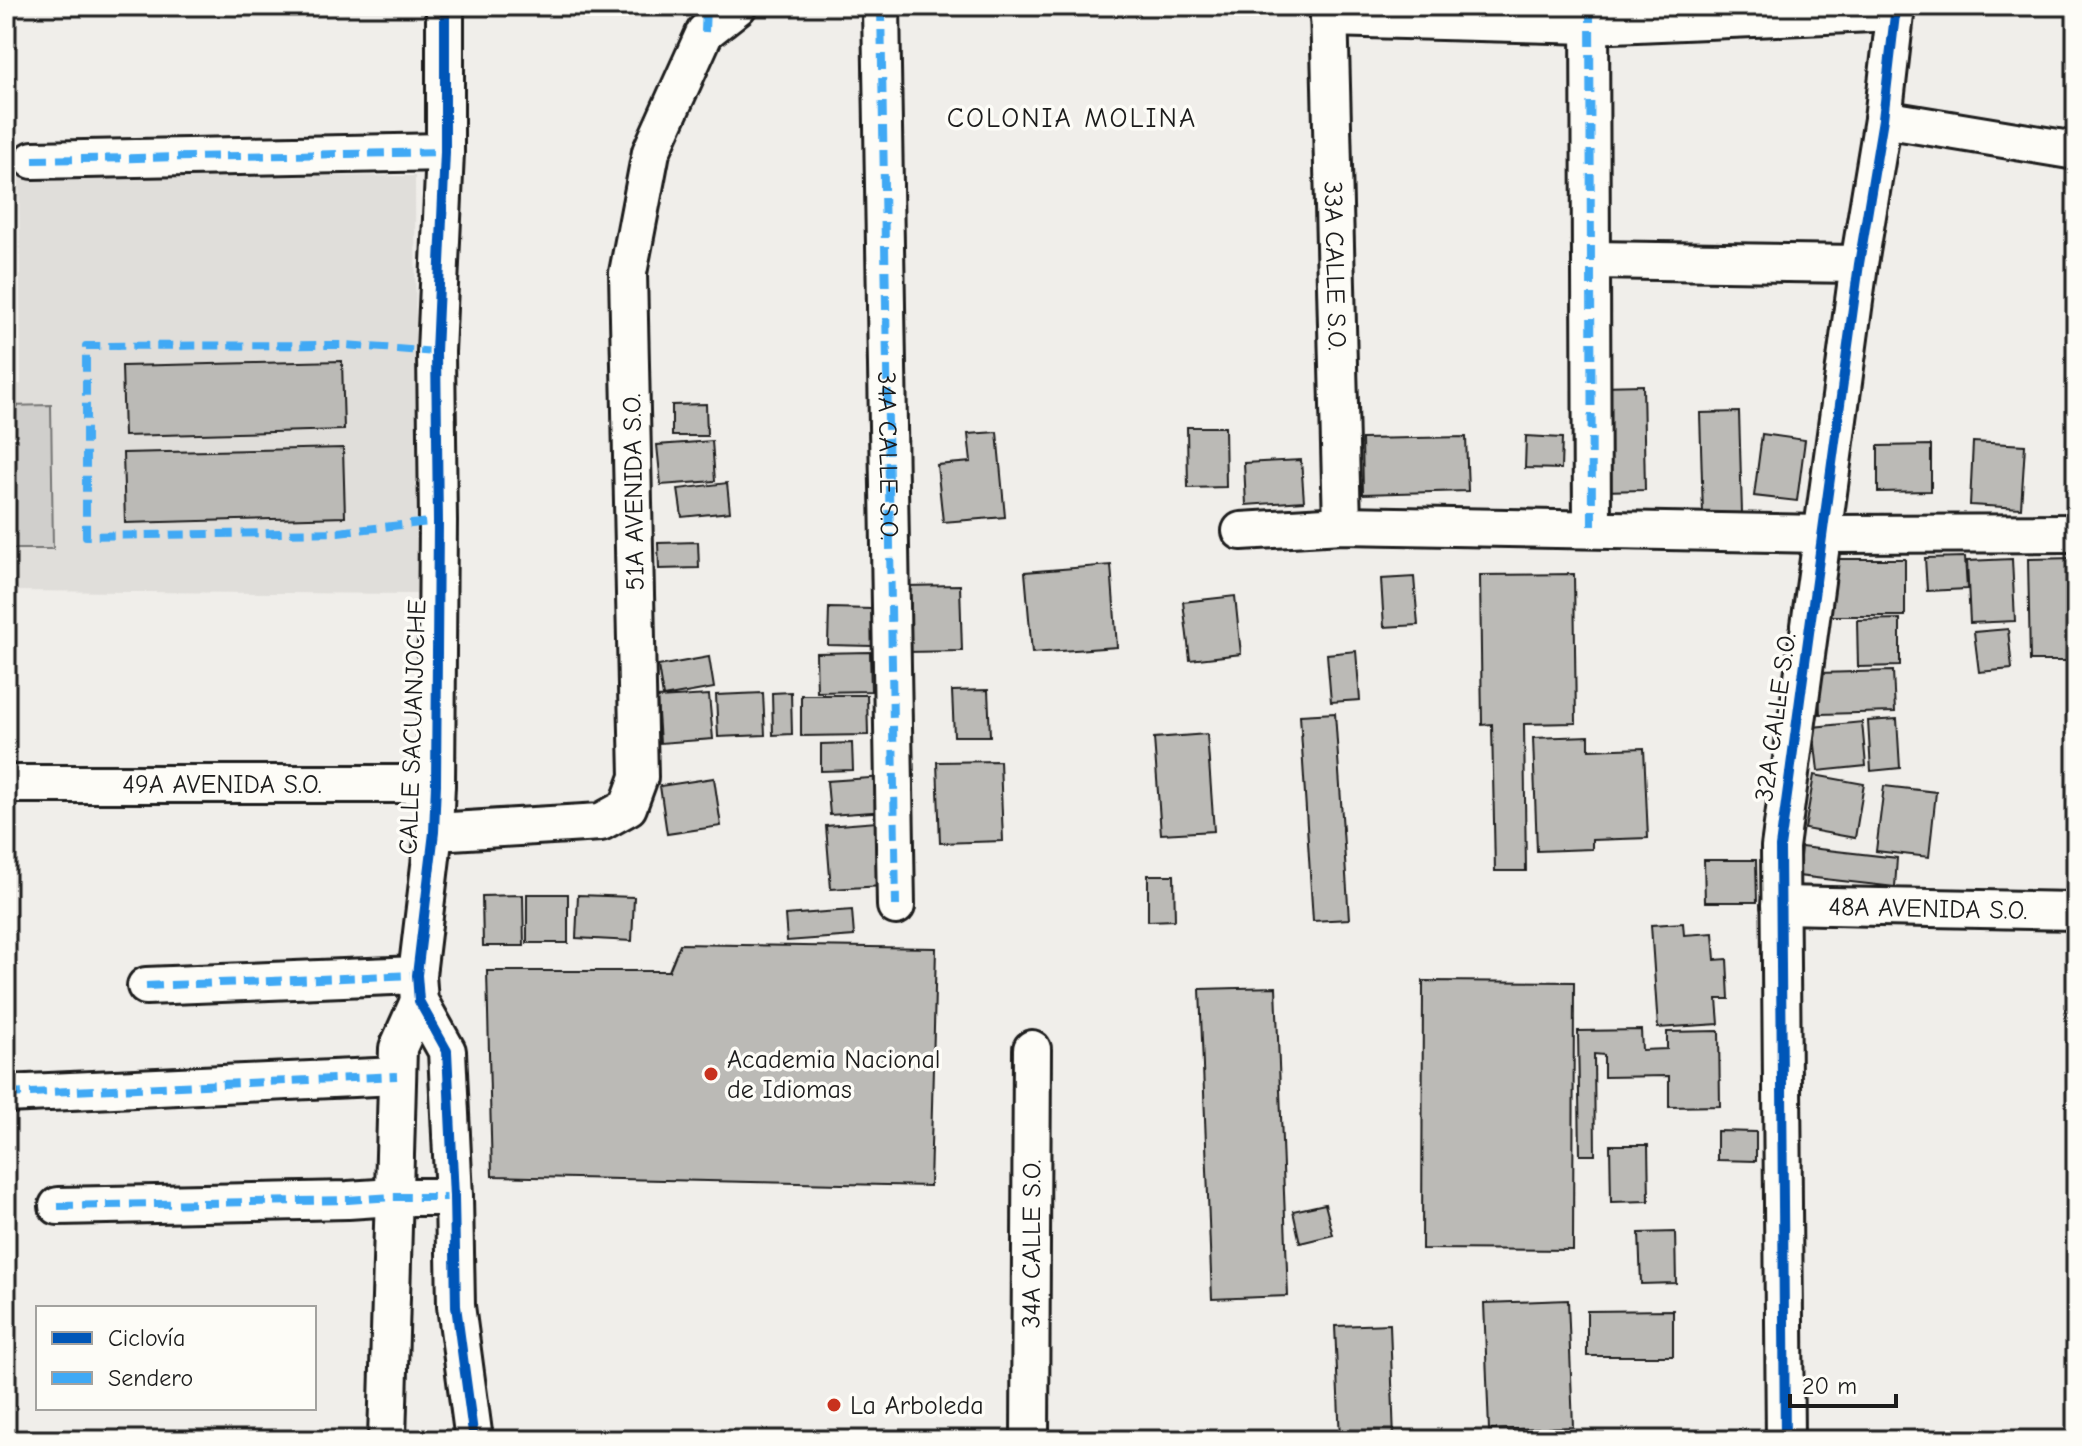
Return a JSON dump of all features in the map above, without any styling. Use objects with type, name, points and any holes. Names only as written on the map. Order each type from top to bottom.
[{"type":"street","name":"CALLE SACUANJOCHE","points":[[387,1440],[398,1048],[418,988],[436,784],[436,352],[445,152],[445,6]]},
{"type":"street","name":"51A AVENIDA S.O.","points":[[434,832],[601,822],[628,807],[639,777],[628,273],[651,152],[705,19],[738,6]]},
{"type":"street","name":"34A CALLE S.O.","points":[[881,6],[896,906]]},
{"type":"street","points":[[1329,12],[1590,15],[1896,9]]},
{"type":"street","name":"32A CALLE S.O.","points":[[1785,1440],[1780,847],[1896,9]]},
{"type":"street","name":"33A CALLE S.O.","points":[[1329,12],[1342,525]]},
{"type":"street","points":[[1590,15],[1592,529]]},
{"type":"street","points":[[1883,119],[2076,151]]},
{"type":"street","points":[[33,160],[445,152]]},
{"type":"street","points":[[1592,260],[1859,264]]},
{"type":"street","points":[[1241,531],[1342,525],[1823,534],[2076,533]]},
{"type":"street","name":"49A AVENIDA S.O.","points":[[6,784],[436,784]]},
{"type":"street","name":"48A AVENIDA S.O.","points":[[1780,905],[2076,911]]},
{"type":"street","points":[[146,986],[418,988],[447,1051],[456,1306],[474,1440]]},
{"type":"street","name":"34A CALLE S.O.","points":[[1030,1440],[1032,1049]]},
{"type":"street","points":[[6,1094],[397,1076]]},
{"type":"street","points":[[58,1206],[454,1197]]},
{"type":"shaded area","points":[[415,176],[417,594],[6,591],[6,385],[21,384],[19,177]]},
{"type":"shaded area","points":[[51,405],[53,549],[6,549],[6,406]]},
{"type":"building","points":[[342,361],[344,430],[124,436],[122,366]]},
{"type":"building","points":[[1643,385],[1645,490],[1602,491],[1600,386]]},
{"type":"building","points":[[706,404],[707,436],[672,436],[672,405]]},
{"type":"building","points":[[1739,412],[1742,513],[1703,514],[1700,413]]},
{"type":"building","points":[[1187,427],[1225,427],[1226,487],[1188,488]]},
{"type":"building","points":[[997,432],[1005,517],[943,522],[937,465],[971,462],[968,434]]},
{"type":"building","points":[[1762,434],[1805,440],[1797,501],[1754,496]]},
{"type":"building","points":[[1526,436],[1562,438],[1561,469],[1525,468]]},
{"type":"building","points":[[1466,437],[1468,491],[1363,494],[1362,439]]},
{"type":"building","points":[[712,441],[715,481],[661,485],[657,445]]},
{"type":"building","points":[[1973,442],[2025,445],[2021,508],[1970,505]]},
{"type":"building","points":[[1931,445],[1931,491],[1878,492],[1878,446]]},
{"type":"building","points":[[343,448],[345,517],[125,523],[123,453]]},
{"type":"building","points":[[1301,460],[1304,501],[1246,505],[1244,463]]},
{"type":"building","points":[[727,483],[730,512],[682,517],[678,489]]},
{"type":"building","points":[[698,542],[699,568],[659,569],[658,543]]},
{"type":"building","points":[[1965,557],[1967,589],[1927,591],[1925,558]]},
{"type":"building","points":[[2076,558],[2076,661],[2030,661],[2028,559]]},
{"type":"building","points":[[1828,559],[1905,559],[1905,616],[1829,616]]},
{"type":"building","points":[[2012,559],[2015,621],[1970,623],[1967,561]]},
{"type":"building","points":[[1111,565],[1117,647],[1032,653],[1025,572]]},
{"type":"building","points":[[1574,574],[1576,723],[1524,724],[1526,871],[1495,871],[1492,724],[1482,725],[1480,575]]},
{"type":"building","points":[[1414,577],[1418,625],[1384,627],[1381,579]]},
{"type":"building","points":[[960,585],[962,651],[906,652],[905,586]]},
{"type":"building","points":[[1235,596],[1241,654],[1190,660],[1183,602]]},
{"type":"building","points":[[829,608],[873,609],[872,646],[828,645]]},
{"type":"building","points":[[1900,619],[1900,666],[1858,667],[1857,620]]},
{"type":"building","points":[[2008,629],[2012,669],[1979,672],[1974,632]]},
{"type":"building","points":[[1356,651],[1360,700],[1331,702],[1327,654]]},
{"type":"building","points":[[870,652],[871,691],[817,692],[816,653]]},
{"type":"building","points":[[709,657],[714,688],[663,697],[658,666]]},
{"type":"building","points":[[1893,671],[1895,712],[1820,714],[1818,673]]},
{"type":"building","points":[[988,690],[990,736],[954,736],[952,691]]},
{"type":"building","points":[[791,692],[792,734],[773,735],[772,693]]},
{"type":"building","points":[[763,693],[765,735],[718,737],[716,695]]},
{"type":"building","points":[[709,695],[713,739],[660,743],[657,698]]},
{"type":"building","points":[[801,695],[867,695],[868,735],[801,736]]},
{"type":"building","points":[[1335,713],[1349,919],[1313,921],[1300,715]]},
{"type":"building","points":[[1897,719],[1900,768],[1871,771],[1868,721]]},
{"type":"building","points":[[1862,722],[1866,766],[1818,771],[1813,727]]},
{"type":"building","points":[[1207,734],[1214,831],[1161,834],[1154,738]]},
{"type":"building","points":[[1589,736],[1589,750],[1644,748],[1648,838],[1592,840],[1592,849],[1537,851],[1533,738]]},
{"type":"building","points":[[852,743],[853,770],[821,771],[821,744]]},
{"type":"building","points":[[1000,761],[1003,841],[940,843],[937,762]]},
{"type":"building","points":[[1814,775],[1864,784],[1855,838],[1805,829]]},
{"type":"building","points":[[884,777],[886,811],[830,815],[827,781]]},
{"type":"building","points":[[714,778],[721,826],[667,834],[660,786]]},
{"type":"building","points":[[1884,786],[1936,792],[1929,857],[1876,851]]},
{"type":"building","points":[[877,822],[883,886],[831,889],[826,826]]},
{"type":"building","points":[[1801,847],[1897,858],[1895,887],[1798,876]]},
{"type":"building","points":[[1704,860],[1756,860],[1757,902],[1705,902]]},
{"type":"building","points":[[1148,875],[1174,875],[1175,920],[1148,921]]},
{"type":"building","points":[[527,894],[568,894],[568,943],[527,943]]},
{"type":"building","points":[[523,895],[524,946],[483,946],[482,896]]},
{"type":"building","points":[[578,895],[634,897],[632,941],[576,938]]},
{"type":"building","points":[[852,910],[854,936],[787,941],[785,915]]},
{"type":"building","points":[[1683,923],[1684,935],[1713,933],[1715,960],[1727,959],[1729,999],[1717,999],[1719,1024],[1658,1028],[1651,925]]},
{"type":"building","name":"Academia Nacional de Idiomas","points":[[680,944],[936,948],[930,1186],[492,1176],[487,971],[669,971]]},
{"type":"building","points":[[1423,981],[1574,982],[1573,1250],[1422,1249]]},
{"type":"building","points":[[1276,987],[1288,1296],[1212,1299],[1200,989]]},
{"type":"building","points":[[1641,1030],[1642,1050],[1667,1049],[1667,1032],[1719,1031],[1720,1106],[1669,1107],[1669,1076],[1604,1077],[1604,1055],[1594,1054],[1595,1155],[1580,1155],[1578,1031]]},
{"type":"building","points":[[1717,1131],[1756,1132],[1756,1161],[1717,1160]]},
{"type":"building","points":[[1610,1145],[1648,1145],[1649,1201],[1611,1202]]},
{"type":"building","points":[[1325,1204],[1333,1235],[1300,1243],[1293,1211]]},
{"type":"building","points":[[1675,1232],[1676,1283],[1641,1284],[1639,1233]]},
{"type":"building","points":[[1568,1300],[1573,1427],[1489,1430],[1484,1303]]},
{"type":"building","points":[[1673,1310],[1673,1356],[1587,1356],[1587,1311]]},
{"type":"building","points":[[1390,1324],[1394,1440],[1340,1440],[1335,1326]]},
{"type":"marked path","points":[[705,32],[706,6]]},
{"type":"marked path","points":[[881,6],[896,906]]},
{"type":"marked path","points":[[1590,6],[1592,529]]},
{"type":"marked path","points":[[33,160],[445,152]]},
{"type":"marked path","points":[[436,352],[344,345],[86,346],[86,536],[338,532],[438,521]]},
{"type":"marked path","points":[[146,986],[417,975]]},
{"type":"marked path","points":[[6,1094],[397,1076]]},
{"type":"marked path","points":[[58,1206],[454,1197]]},
{"type":"cycle path","points":[[445,6],[445,152],[436,352],[436,784],[434,832],[417,975],[419,1001],[447,1051],[456,1306],[474,1440]]},
{"type":"cycle path","points":[[1785,1440],[1780,847],[1859,264],[1883,119],[1896,6]]},
{"type":"place","name":"Academia Nacional de Idiomas","points":[[711,1074]]},
{"type":"place","name":"La Arboleda","points":[[834,1405]]},
{"type":"district","name":"COLONIA MOLINA","points":[[1072,117]]}]
